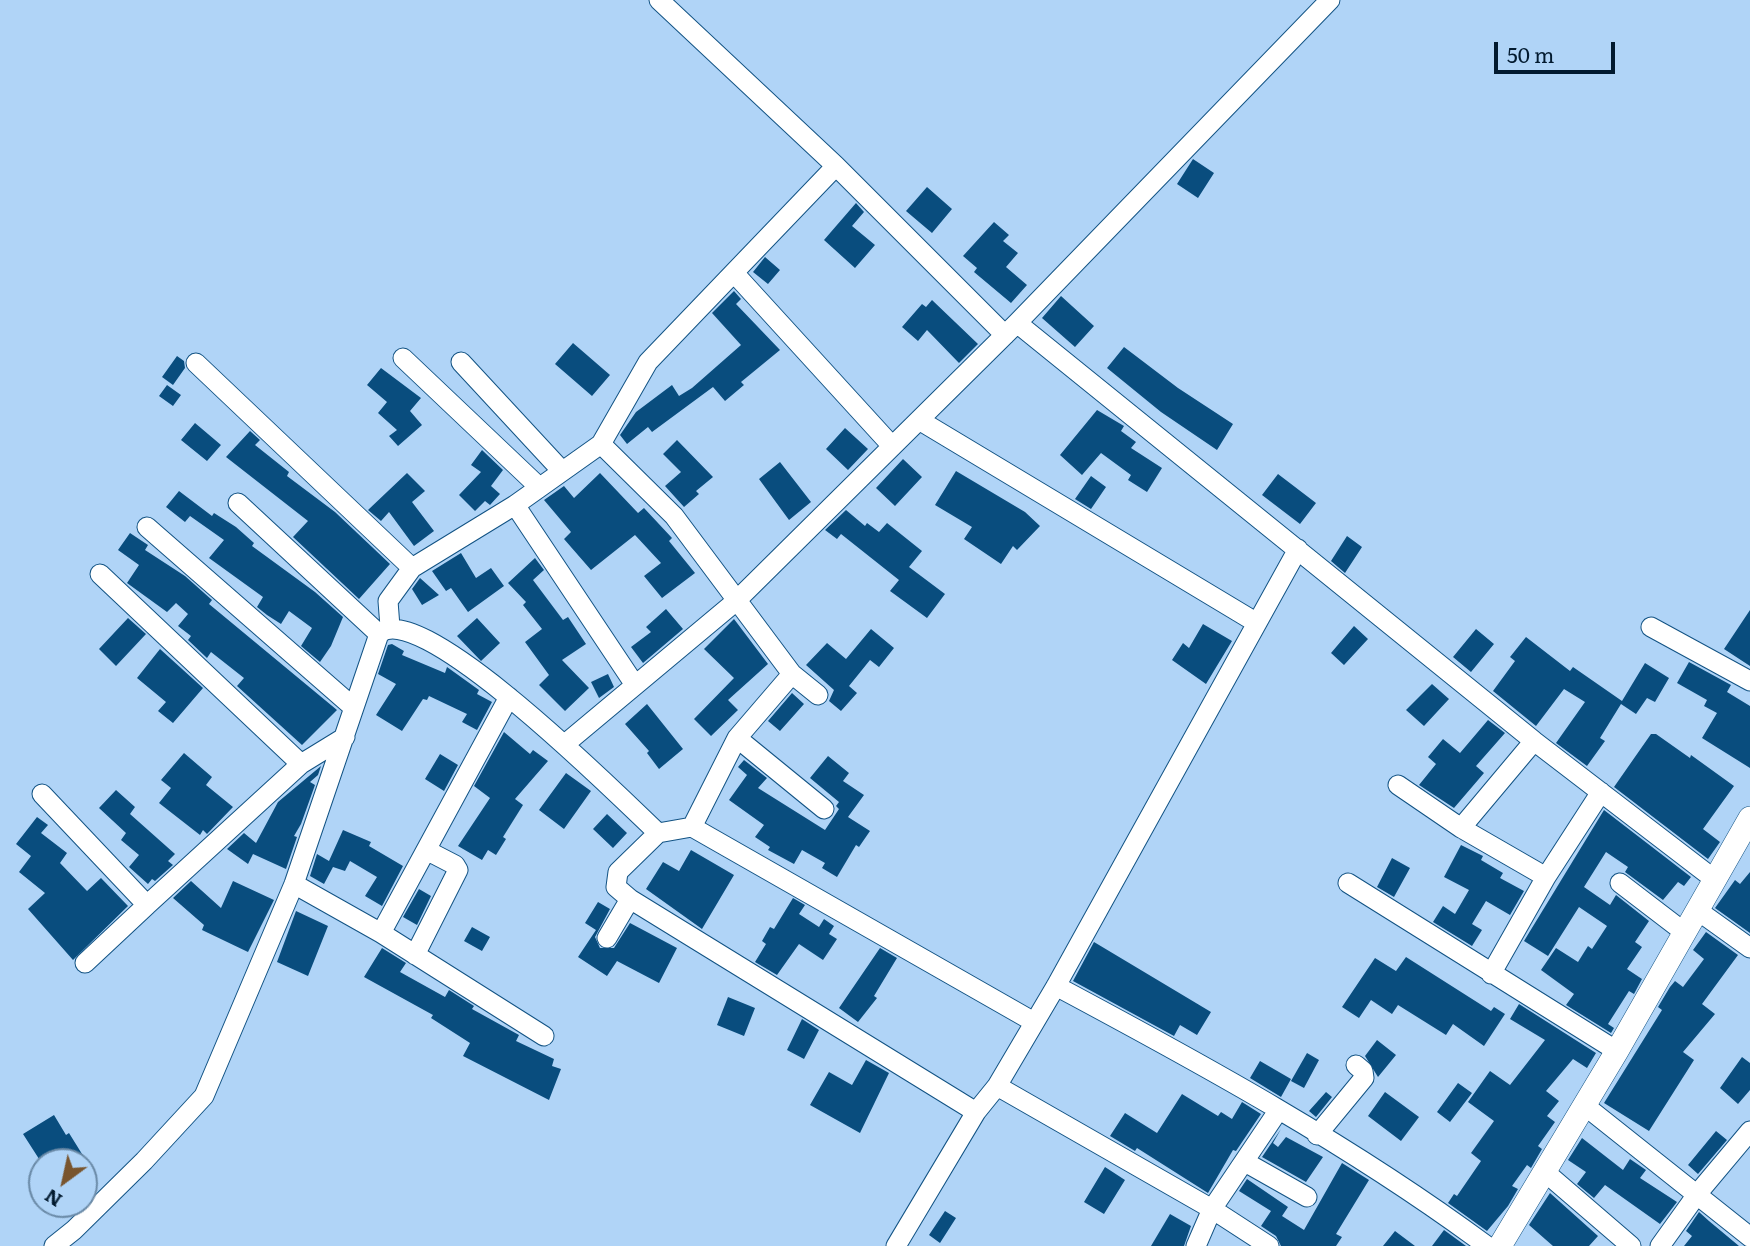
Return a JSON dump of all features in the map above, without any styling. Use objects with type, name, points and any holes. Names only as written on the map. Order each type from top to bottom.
[{"type":"street","points":[[659,0],[1011,330],[1298,549],[1534,741],[1714,879]]},
{"type":"street","points":[[565,744],[735,602],[1011,330],[1329,0]]},
{"type":"street","points":[[54,1246],[74,1230],[204,1096],[294,884],[353,707],[385,630],[388,601],[412,568],[515,505],[538,486],[601,444],[648,362],[836,166]]},
{"type":"street","points":[[735,274],[892,446]]},
{"type":"street","points":[[403,358],[538,486]]},
{"type":"street","points":[[461,362],[562,471]]},
{"type":"street","points":[[196,363],[412,568]]},
{"type":"street","points":[[919,420],[1257,623]]},
{"type":"street","points":[[601,444],[674,516],[735,602],[792,674],[818,695]]},
{"type":"street","points":[[238,503],[385,630],[435,645],[509,697],[565,744],[658,833]]},
{"type":"street","points":[[515,505],[635,685]]},
{"type":"street","points":[[147,527],[353,707]]},
{"type":"street","points":[[896,1246],[976,1112],[997,1086],[1056,986],[1298,549]]},
{"type":"street","points":[[100,574],[301,764]]},
{"type":"street","points":[[1651,627],[1750,681]]},
{"type":"street","points":[[692,827],[737,738],[792,674]]},
{"type":"street","points":[[381,933],[509,697]]},
{"type":"street","points":[[85,963],[301,764],[345,737]]},
{"type":"street","points":[[737,738],[824,809]]},
{"type":"street","points":[[1461,828],[1534,741]]},
{"type":"street","points":[[1398,785],[1461,828],[1546,877]]},
{"type":"street","points":[[1491,974],[1546,877],[1601,792]]},
{"type":"street","points":[[42,794],[147,905]]},
{"type":"street","points":[[1500,1246],[1617,1051],[1750,819]]},
{"type":"street","points":[[976,1112],[630,899],[616,887],[618,872],[658,833],[692,827],[1034,1021]]},
{"type":"street","points":[[415,955],[457,870],[455,865],[426,850]]},
{"type":"street","points":[[1348,883],[1617,1051]]},
{"type":"street","points":[[1620,883],[1685,932]]},
{"type":"street","points":[[294,884],[381,933],[544,1036]]},
{"type":"street","points":[[607,938],[630,899]]},
{"type":"street","points":[[1697,910],[1750,948]]},
{"type":"street","points":[[1056,986],[1172,1048],[1396,1182],[1487,1246]]},
{"type":"street","points":[[1317,1135],[1364,1078],[1363,1071],[1356,1065]]},
{"type":"street","points":[[997,1086],[1212,1209],[1269,1246]]},
{"type":"street","points":[[1584,1105],[1750,1237]]},
{"type":"street","points":[[1196,1246],[1212,1209],[1278,1111]]},
{"type":"street","points":[[1660,1246],[1698,1193],[1750,1132]]},
{"type":"street","points":[[1245,1162],[1307,1197]]},
{"type":"street","points":[[1545,1172],[1631,1246]]},
{"type":"building","points":[[1193,159],[1214,173],[1198,198],[1177,184]]},
{"type":"building","points":[[927,187],[952,209],[932,233],[906,211]]},
{"type":"building","points":[[856,203],[864,212],[852,226],[875,245],[855,268],[824,240]]},
{"type":"building","points":[[994,222],[1009,235],[1003,241],[1018,253],[1006,267],[1027,285],[1011,303],[974,272],[977,268],[963,256]]},
{"type":"building","points":[[765,257],[780,270],[768,284],[753,272]]},
{"type":"building","points":[[734,291],[741,299],[736,304],[780,350],[741,382],[744,385],[725,401],[713,387],[652,432],[648,427],[627,444],[620,435],[636,412],[672,385],[679,396],[692,388],[741,345],[712,313]]},
{"type":"building","points":[[1061,296],[1094,326],[1075,347],[1042,318]]},
{"type":"building","points":[[932,300],[978,344],[959,363],[927,330],[918,341],[902,327],[922,304],[926,307]]},
{"type":"building","points":[[573,343],[610,375],[592,396],[555,364]]},
{"type":"building","points":[[1124,347],[1178,388],[1233,424],[1217,450],[1161,412],[1107,368]]},
{"type":"building","points":[[177,356],[184,361],[185,368],[173,385],[162,377]]},
{"type":"building","points":[[381,368],[421,398],[410,411],[422,425],[398,446],[389,436],[397,430],[378,413],[387,402],[367,385]]},
{"type":"building","points":[[167,385],[181,395],[173,406],[159,396]]},
{"type":"building","points":[[1097,410],[1124,426],[1121,431],[1136,442],[1131,448],[1162,468],[1147,492],[1128,480],[1131,475],[1101,453],[1082,475],[1060,455]]},
{"type":"building","points":[[195,423],[221,445],[207,461],[181,440]]},
{"type":"building","points":[[845,428],[868,449],[848,470],[826,449]]},
{"type":"building","points":[[250,431],[260,440],[255,445],[289,472],[287,476],[335,512],[390,564],[359,599],[293,537],[308,521],[226,457]]},
{"type":"building","points":[[677,440],[713,477],[696,491],[699,494],[684,507],[665,486],[681,472],[663,454]]},
{"type":"building","points":[[482,450],[503,470],[491,486],[500,494],[490,505],[485,501],[475,511],[459,495],[481,472],[471,465]]},
{"type":"building","points":[[903,459],[922,477],[895,506],[876,488]]},
{"type":"building","points":[[780,462],[811,502],[789,520],[759,479]]},
{"type":"building","points":[[956,471],[1025,512],[1040,526],[1017,550],[1013,546],[1001,564],[964,539],[972,527],[935,505]]},
{"type":"building","points":[[407,473],[425,491],[412,502],[434,531],[414,546],[389,512],[381,521],[368,510]]},
{"type":"building","points":[[600,473],[638,513],[644,508],[672,538],[669,541],[695,573],[662,598],[644,576],[661,563],[635,535],[591,570],[564,539],[571,532],[544,500],[564,486],[574,498]]},
{"type":"building","points":[[1278,474],[1316,503],[1300,524],[1262,495]]},
{"type":"building","points":[[1091,476],[1106,487],[1091,509],[1075,499]]},
{"type":"building","points":[[179,491],[212,516],[214,513],[236,527],[254,543],[252,546],[315,592],[343,617],[331,646],[320,662],[301,646],[312,628],[289,611],[281,624],[257,607],[263,597],[209,558],[224,540],[190,516],[185,522],[166,507]]},
{"type":"building","points":[[846,510],[865,526],[867,523],[879,532],[887,523],[922,551],[909,567],[945,594],[927,618],[890,591],[899,580],[841,534],[837,539],[825,530]]},
{"type":"building","points":[[130,533],[148,545],[145,550],[185,576],[212,600],[209,604],[337,710],[302,745],[237,686],[244,678],[211,652],[207,658],[188,640],[191,636],[178,626],[188,614],[176,603],[167,612],[127,583],[139,565],[118,550]]},
{"type":"building","points":[[1347,536],[1362,547],[1345,573],[1331,561]]},
{"type":"building","points":[[461,553],[476,578],[491,568],[504,586],[468,612],[451,588],[446,591],[432,571]]},
{"type":"building","points":[[535,558],[544,570],[533,580],[563,620],[568,617],[586,644],[562,660],[589,688],[565,711],[539,685],[549,675],[525,642],[542,629],[523,605],[526,602],[508,583]]},
{"type":"building","points":[[420,578],[439,595],[422,605],[412,589]]},
{"type":"building","points":[[666,609],[683,629],[643,663],[631,647],[651,632],[646,627]]},
{"type":"building","points":[[1750,610],[1750,666],[1724,649]]},
{"type":"building","points":[[128,618],[146,634],[116,666],[99,649]]},
{"type":"building","points":[[477,618],[500,643],[481,661],[457,636]]},
{"type":"building","points":[[734,619],[768,664],[728,700],[738,710],[711,736],[694,719],[734,678],[704,649]]},
{"type":"building","points":[[1203,624],[1232,641],[1206,684],[1172,660],[1183,643],[1189,648]]},
{"type":"building","points":[[1354,626],[1368,639],[1344,665],[1331,653]]},
{"type":"building","points":[[871,629],[894,648],[879,667],[870,660],[849,686],[857,693],[841,711],[829,701],[834,690],[806,665],[827,643],[846,659]]},
{"type":"building","points":[[1476,629],[1494,644],[1471,672],[1453,657]]},
{"type":"building","points":[[1526,637],[1570,671],[1573,667],[1622,701],[1645,663],[1669,678],[1655,702],[1647,698],[1636,714],[1621,704],[1600,738],[1605,741],[1587,766],[1556,743],[1585,702],[1564,689],[1536,726],[1493,691],[1515,661],[1510,657]]},
{"type":"building","points":[[392,644],[404,651],[402,655],[445,673],[447,667],[479,690],[477,694],[492,702],[477,730],[462,722],[467,714],[429,696],[427,700],[423,699],[402,731],[376,715],[396,684],[378,674],[388,645]]},
{"type":"building","points":[[160,649],[203,688],[173,723],[158,711],[166,702],[137,678]]},
{"type":"building","points":[[1689,662],[1731,685],[1727,692],[1750,706],[1750,768],[1702,738],[1717,713],[1704,706],[1707,700],[1677,683]]},
{"type":"building","points":[[608,674],[614,687],[599,698],[591,682]]},
{"type":"building","points":[[1432,684],[1449,699],[1424,726],[1406,710]]},
{"type":"building","points":[[792,693],[804,704],[780,731],[768,721]]},
{"type":"building","points":[[647,704],[683,749],[659,769],[647,753],[649,751],[625,724]]},
{"type":"building","points":[[1488,720],[1505,733],[1476,766],[1484,773],[1454,808],[1419,785],[1436,764],[1428,757],[1443,739],[1460,753]]},
{"type":"building","points":[[504,732],[530,754],[533,750],[548,761],[515,799],[523,805],[503,837],[506,839],[496,855],[488,850],[482,860],[458,846],[490,798],[474,786]]},
{"type":"building","points":[[1651,734],[1656,734],[1690,758],[1691,755],[1734,786],[1703,829],[1720,842],[1708,859],[1614,787]]},
{"type":"building","points":[[184,753],[212,777],[206,785],[233,807],[207,834],[203,830],[200,835],[159,803],[171,788],[161,780]]},
{"type":"building","points":[[440,754],[458,765],[444,791],[425,779]]},
{"type":"building","points":[[828,756],[849,773],[843,781],[864,795],[848,817],[870,831],[859,847],[856,845],[837,877],[822,868],[825,863],[802,850],[794,864],[768,850],[770,847],[755,837],[764,825],[729,800],[747,775],[738,767],[744,760],[767,778],[758,788],[825,830],[839,809],[836,806],[839,802],[810,778]]},
{"type":"building","points":[[321,766],[318,775],[310,782],[315,785],[294,836],[297,837],[286,869],[253,854],[248,864],[227,849],[244,833],[256,843],[278,802]]},
{"type":"building","points":[[566,773],[591,791],[564,829],[539,810]]},
{"type":"building","points":[[116,790],[135,807],[130,814],[175,854],[168,861],[173,865],[148,884],[129,867],[139,855],[121,840],[126,833],[99,808]]},
{"type":"building","points":[[1604,810],[1691,877],[1684,886],[1678,882],[1663,900],[1625,872],[1628,867],[1606,852],[1584,887],[1610,905],[1616,895],[1649,921],[1635,942],[1642,947],[1627,969],[1642,979],[1634,994],[1629,991],[1608,1024],[1614,1028],[1611,1033],[1566,1005],[1574,994],[1541,970],[1556,948],[1578,962],[1588,946],[1592,949],[1607,926],[1579,907],[1548,956],[1524,941]]},
{"type":"building","points":[[607,814],[627,833],[613,848],[593,829]]},
{"type":"building","points":[[37,817],[48,825],[41,833],[67,853],[60,863],[87,891],[101,878],[128,906],[73,960],[28,909],[45,893],[19,872],[31,856],[16,844]]},
{"type":"building","points":[[343,830],[371,842],[369,846],[403,866],[382,906],[365,896],[377,877],[350,861],[345,871],[333,867],[324,884],[310,876],[317,854],[329,861]]},
{"type":"building","points":[[1461,845],[1483,856],[1481,860],[1503,873],[1500,878],[1524,891],[1510,915],[1486,901],[1472,924],[1482,930],[1472,946],[1433,922],[1443,906],[1455,914],[1469,890],[1444,877]]},
{"type":"building","points":[[691,850],[734,875],[702,929],[646,889],[663,862],[679,871]]},
{"type":"building","points":[[1392,858],[1410,868],[1394,897],[1377,887]]},
{"type":"building","points":[[1750,872],[1750,933],[1715,908],[1735,880],[1740,884]]},
{"type":"building","points":[[191,881],[221,908],[233,881],[274,900],[248,952],[202,930],[204,925],[173,898]]},
{"type":"building","points":[[419,889],[431,896],[417,925],[403,917]]},
{"type":"building","points":[[793,898],[805,905],[799,914],[819,927],[824,919],[834,926],[829,934],[837,939],[823,960],[799,944],[777,975],[755,962],[766,944],[762,941],[770,927],[774,929]]},
{"type":"building","points":[[598,902],[610,909],[595,937],[600,948],[614,948],[630,923],[677,948],[659,983],[617,961],[607,976],[578,957],[596,930],[585,923]]},
{"type":"building","points":[[296,911],[328,926],[308,976],[277,962]]},
{"type":"building","points":[[472,927],[490,937],[482,951],[464,941]]},
{"type":"building","points":[[1706,932],[1738,955],[1702,1004],[1715,1014],[1683,1052],[1694,1060],[1649,1131],[1604,1103],[1662,1010],[1658,1007],[1670,987],[1675,981],[1683,987],[1704,959],[1693,950]]},
{"type":"building","points":[[1094,942],[1211,1012],[1197,1035],[1180,1025],[1174,1036],[1073,981]]},
{"type":"building","points":[[382,948],[406,963],[400,972],[445,997],[449,990],[474,1006],[472,1009],[519,1035],[516,1041],[554,1059],[552,1066],[561,1069],[549,1100],[463,1056],[470,1043],[431,1018],[433,1015],[364,977]]},
{"type":"building","points":[[880,948],[897,958],[874,996],[877,998],[858,1022],[839,1008]]},
{"type":"building","points":[[1406,957],[1491,1011],[1494,1007],[1505,1014],[1484,1046],[1453,1024],[1446,1035],[1398,1005],[1392,1014],[1371,1000],[1359,1018],[1342,1007],[1375,958],[1396,971]]},
{"type":"building","points":[[728,997],[755,1008],[744,1036],[717,1025]]},
{"type":"building","points":[[1519,1004],[1596,1053],[1587,1068],[1573,1059],[1546,1091],[1559,1101],[1547,1116],[1555,1122],[1538,1146],[1542,1149],[1531,1168],[1527,1165],[1512,1186],[1518,1189],[1508,1206],[1487,1231],[1448,1203],[1454,1194],[1457,1196],[1481,1161],[1471,1153],[1494,1121],[1468,1102],[1490,1071],[1510,1085],[1545,1040],[1510,1019]]},
{"type":"building","points":[[802,1019],[819,1030],[804,1059],[787,1050]]},
{"type":"building","points":[[1377,1040],[1396,1055],[1378,1077],[1365,1056]]},
{"type":"building","points":[[1307,1053],[1319,1060],[1304,1088],[1291,1081]]},
{"type":"building","points":[[1742,1057],[1750,1063],[1750,1090],[1738,1104],[1720,1088]]},
{"type":"building","points":[[866,1060],[889,1073],[860,1133],[810,1105],[829,1072],[852,1085]]},
{"type":"building","points":[[1260,1061],[1291,1079],[1281,1097],[1250,1078]]},
{"type":"building","points":[[1458,1083],[1472,1093],[1450,1122],[1437,1112]]},
{"type":"building","points":[[1326,1092],[1332,1097],[1316,1117],[1309,1111]]},
{"type":"building","points":[[1385,1092],[1419,1117],[1401,1141],[1368,1116]]},
{"type":"building","points":[[1182,1094],[1218,1116],[1221,1112],[1232,1119],[1242,1102],[1261,1114],[1236,1151],[1233,1150],[1208,1193],[1137,1148],[1135,1151],[1110,1136],[1125,1113],[1157,1133]]},
{"type":"building","points":[[54,1115],[66,1135],[69,1133],[78,1148],[32,1148],[23,1134]]},
{"type":"building","points":[[1281,1129],[1273,1143],[1278,1147],[1286,1137],[1323,1157],[1306,1182],[1262,1157]]},
{"type":"building","points":[[1716,1131],[1727,1140],[1698,1174],[1688,1165]]},
{"type":"building","points":[[1582,1138],[1623,1170],[1630,1159],[1646,1170],[1640,1178],[1677,1202],[1660,1224],[1605,1185],[1594,1198],[1577,1184],[1586,1172],[1568,1160]]},
{"type":"building","points":[[1342,1163],[1369,1180],[1336,1234],[1342,1237],[1336,1246],[1281,1246],[1276,1236],[1261,1226],[1271,1211],[1239,1191],[1247,1179],[1288,1207],[1282,1216],[1304,1230]]},
{"type":"building","points":[[1105,1167],[1125,1180],[1104,1214],[1084,1202]]},
{"type":"building","points":[[1550,1193],[1598,1236],[1589,1246],[1553,1246],[1529,1225]]},
{"type":"building","points":[[945,1211],[956,1218],[940,1243],[929,1235]]},
{"type":"building","points":[[1699,1212],[1739,1246],[1684,1246],[1692,1236],[1686,1231]]},
{"type":"building","points":[[1170,1214],[1191,1226],[1184,1246],[1151,1246]]},
{"type":"building","points":[[1444,1230],[1466,1246],[1432,1246]]},
{"type":"building","points":[[1395,1231],[1415,1246],[1383,1246]]}]
